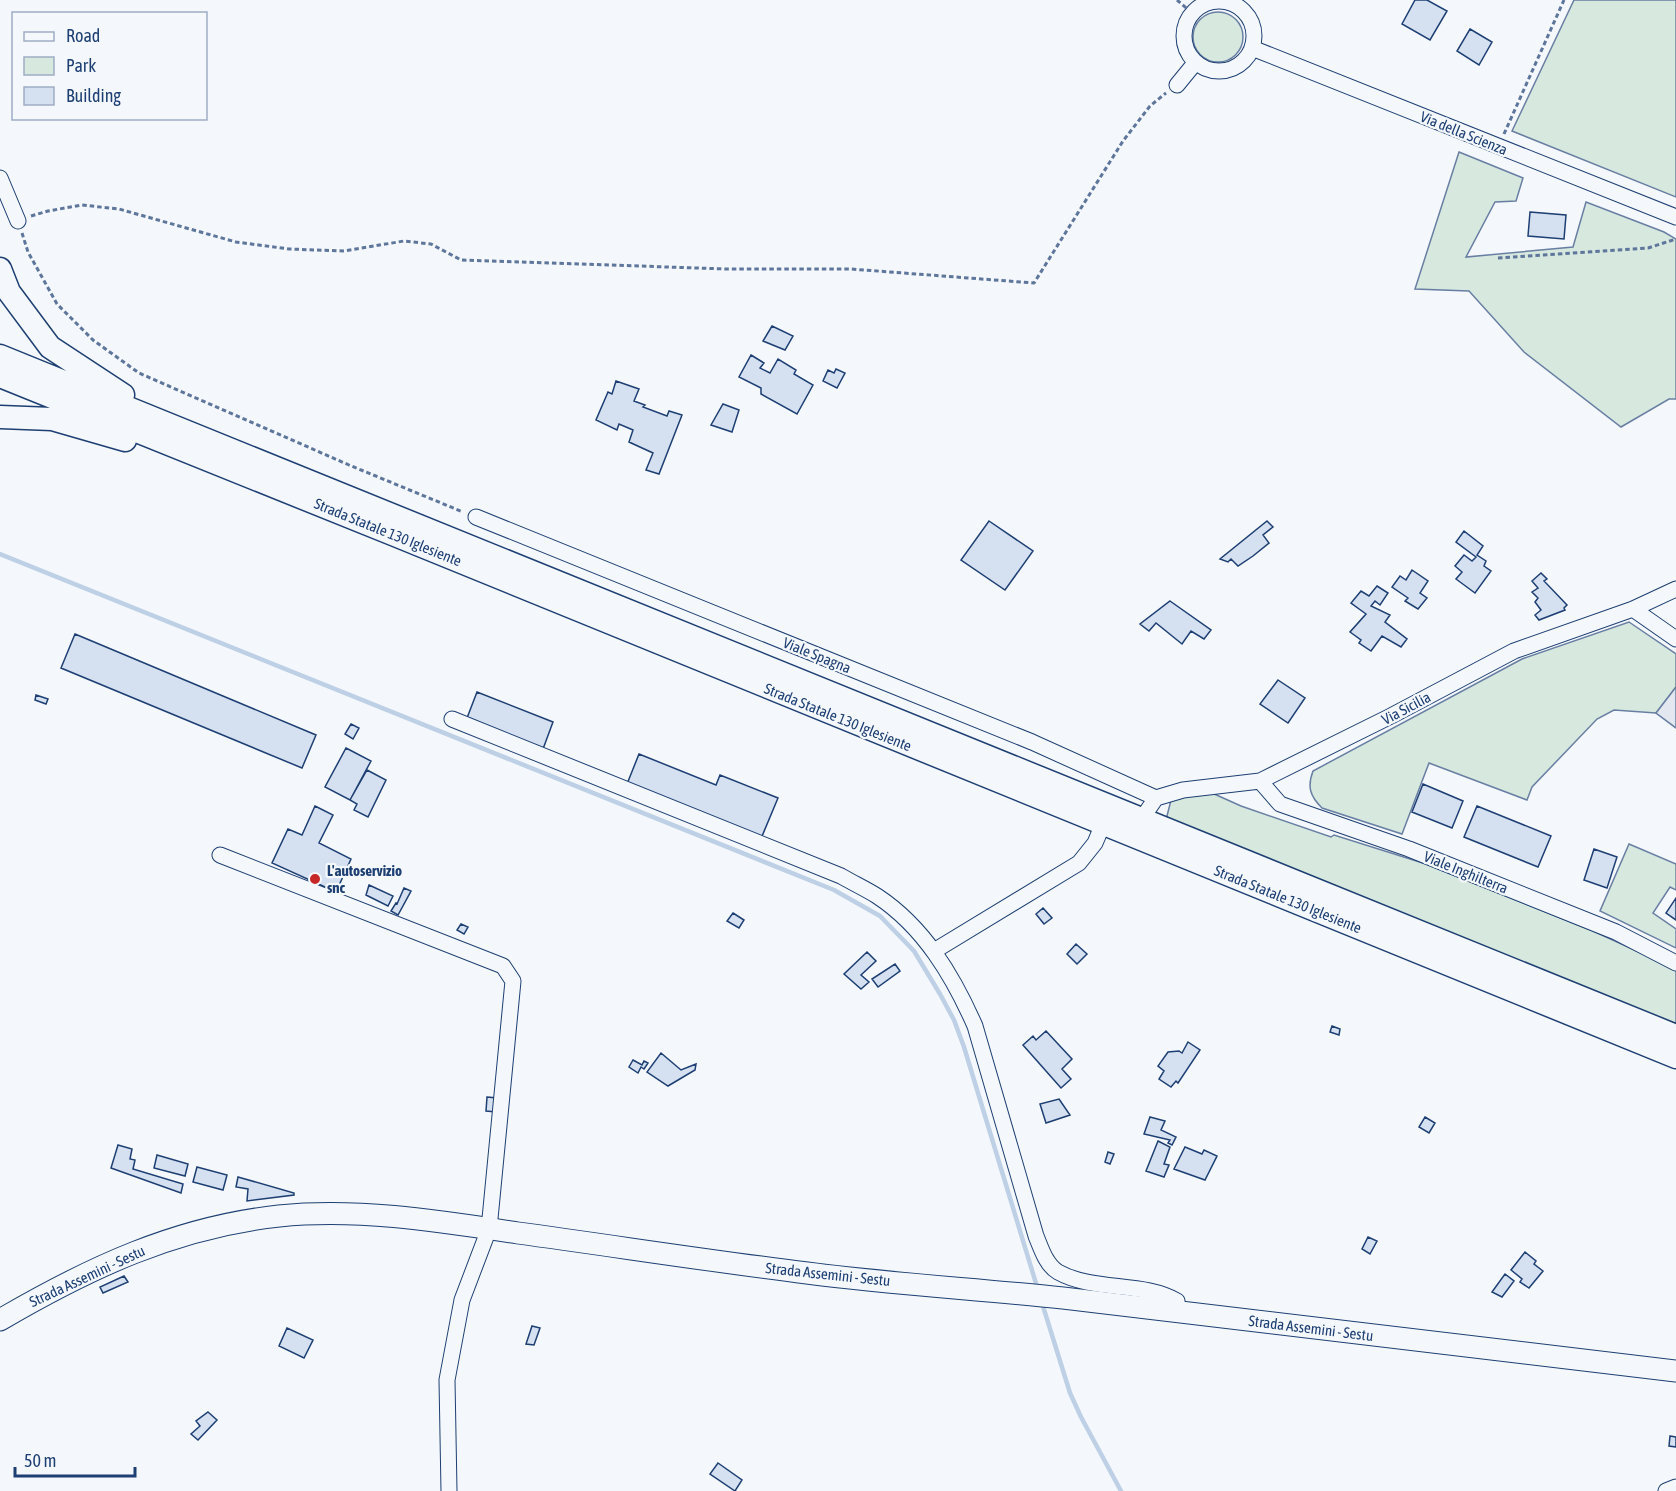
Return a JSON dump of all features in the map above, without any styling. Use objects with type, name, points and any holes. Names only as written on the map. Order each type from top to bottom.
[{"type":"main road","points":[[0,269],[9,292],[50,346],[165,422]]},
{"type":"main road","name":"Strada Statale 130 Iglesiente","points":[[0,356],[1676,1036]]},
{"type":"main road","name":"Strada Statale 130 Iglesiente","points":[[0,376],[1676,1057]]},
{"type":"main road","points":[[0,417],[52,419],[134,442],[190,452]]},
{"type":"street","points":[[1219,0],[1243,4],[1253,26],[1254,37],[1252,48],[1246,58],[1227,70],[1205,69],[1195,63],[1187,53],[1183,42],[1184,29],[1192,13],[1206,2],[1219,0]]},
{"type":"street","name":"Via della Scienza","points":[[1252,48],[1676,217]]},
{"type":"street","points":[[1177,85],[1195,63]]},
{"type":"street","points":[[0,178],[18,221]]},
{"type":"street","name":"Viale Spagna","points":[[476,517],[1032,742],[1156,798]]},
{"type":"street","name":"Via Sicilia","points":[[1156,798],[1183,790],[1260,781],[1391,717],[1514,651],[1633,609],[1676,589]]},
{"type":"street","points":[[1633,609],[1676,639]]},
{"type":"street","points":[[452,718],[840,876],[878,897],[908,922],[934,951],[962,996],[975,1026],[1043,1254],[1056,1271],[1093,1283],[1165,1294],[1177,1301],[1178,1311]]},
{"type":"street","name":"Viale Inghilterra","points":[[1260,781],[1280,804],[1409,849],[1616,932],[1676,963]]},
{"type":"street","points":[[1141,820],[1156,798]]},
{"type":"street","points":[[934,951],[1079,863],[1095,843],[1103,824]]},
{"type":"street","points":[[220,855],[503,966],[513,981],[489,1228],[462,1300],[447,1380],[449,1491]]},
{"type":"street","name":"Strada Assemini - Sestu","points":[[0,1320],[56,1287],[114,1259],[161,1242],[217,1226],[280,1216],[356,1213],[426,1219],[810,1274],[1178,1311],[1676,1371]]},
{"type":"street","points":[[1666,1491],[1676,1487]]},
{"type":"path","points":[[1177,0],[1192,13]]},
{"type":"path","points":[[1499,147],[1564,0]]},
{"type":"path","points":[[476,517],[349,465],[139,373],[93,340],[57,304],[28,252],[18,221],[48,211],[82,205],[119,209],[236,242],[289,249],[344,251],[404,241],[431,244],[461,260],[727,269],[851,269],[1034,283],[1123,141],[1150,106],[1177,85]]},
{"type":"path","points":[[1498,258],[1648,248],[1676,239]]},
{"type":"green space","points":[[1574,0],[1676,0],[1676,197],[1512,131]]},
{"type":"green space","points":[[1213,12],[1223,12],[1236,19],[1243,32],[1243,42],[1236,55],[1223,62],[1213,62],[1204,58],[1197,51],[1193,42],[1193,32],[1197,23],[1204,16]]},
{"type":"green space","points":[[1459,152],[1523,178],[1516,201],[1495,202],[1466,257],[1573,247],[1586,202],[1664,232],[1676,239],[1676,399],[1669,399],[1621,427],[1524,352],[1469,291],[1415,289]]},
{"type":"green space","points":[[1629,622],[1676,654],[1676,687],[1656,713],[1614,710],[1597,719],[1532,787],[1527,800],[1429,763],[1402,834],[1322,808],[1312,795],[1310,782],[1313,771],[1522,659]]},
{"type":"green space","points":[[1212,793],[1241,806],[1331,837],[1334,835],[1426,864],[1593,931],[1676,969],[1676,1026],[1171,824],[1167,816],[1171,800],[1185,795]]},
{"type":"green space","points":[[1629,844],[1676,864],[1676,890],[1670,887],[1653,913],[1676,929],[1676,948],[1600,911]]},
{"type":"shaded area","points":[[1676,687],[1676,728],[1656,713]]},
{"type":"building","points":[[1415,0],[1427,0],[1447,11],[1430,40],[1402,24]]},
{"type":"building","points":[[1470,29],[1492,42],[1479,65],[1457,51]]},
{"type":"building","points":[[1530,212],[1566,215],[1564,239],[1528,236]]},
{"type":"building","points":[[772,326],[793,336],[785,350],[763,341]]},
{"type":"building","points":[[751,355],[764,363],[760,368],[770,373],[778,359],[796,370],[794,374],[813,385],[797,414],[761,394],[761,388],[739,377]]},
{"type":"building","points":[[836,369],[845,373],[837,388],[823,381],[828,370],[834,373]]},
{"type":"building","points":[[616,381],[639,389],[634,401],[645,405],[643,407],[667,416],[669,411],[682,415],[659,474],[646,470],[653,453],[629,442],[633,430],[619,424],[617,430],[596,420],[608,392],[612,394]]},
{"type":"building","points":[[723,404],[739,410],[732,432],[711,425]]},
{"type":"building","points":[[989,521],[1033,551],[1005,590],[961,560]]},
{"type":"building","points":[[1267,521],[1273,527],[1263,535],[1269,543],[1253,556],[1238,566],[1231,559],[1228,562],[1220,559]]},
{"type":"building","points":[[1464,531],[1483,546],[1477,555],[1486,561],[1484,566],[1491,571],[1475,593],[1456,579],[1462,572],[1455,566],[1464,555],[1472,561],[1476,557],[1456,542]]},
{"type":"building","points":[[1412,570],[1428,581],[1420,593],[1427,598],[1418,609],[1405,601],[1408,598],[1392,587],[1400,576],[1406,580]]},
{"type":"building","points":[[1541,573],[1547,579],[1544,581],[1567,605],[1565,610],[1539,620],[1535,615],[1541,610],[1535,602],[1538,598],[1532,592],[1538,588],[1532,581]]},
{"type":"building","points":[[1377,586],[1388,593],[1380,605],[1375,601],[1371,606],[1390,615],[1385,622],[1407,639],[1401,647],[1382,636],[1371,651],[1359,643],[1361,640],[1350,632],[1366,614],[1351,603],[1361,591],[1369,596]]},
{"type":"building","points":[[1170,601],[1211,630],[1204,639],[1191,631],[1182,644],[1156,623],[1149,631],[1140,624]]},
{"type":"building","points":[[75,634],[316,735],[302,768],[61,668]]},
{"type":"building","points":[[1278,680],[1305,698],[1288,723],[1260,704]]},
{"type":"building","points":[[477,692],[553,722],[543,749],[467,718]]},
{"type":"building","points":[[36,695],[48,699],[46,704],[35,700]]},
{"type":"building","points":[[351,724],[359,728],[353,739],[345,734]]},
{"type":"building","points":[[346,748],[371,761],[350,800],[325,787]]},
{"type":"building","points":[[639,754],[716,785],[720,775],[778,798],[760,841],[627,784]]},
{"type":"building","points":[[367,770],[386,780],[368,817],[354,810],[357,804],[350,800]]},
{"type":"building","points":[[1423,784],[1463,801],[1452,828],[1412,812]]},
{"type":"building","points":[[315,806],[333,815],[319,843],[351,859],[336,892],[272,863],[288,829],[302,835]]},
{"type":"building","points":[[1477,806],[1551,836],[1538,867],[1464,837]]},
{"type":"building","points":[[1594,849],[1617,857],[1607,888],[1584,880]]},
{"type":"building","points":[[369,885],[393,896],[388,906],[366,895]]},
{"type":"building","points":[[404,888],[411,891],[398,915],[391,911]]},
{"type":"building","points":[[1676,898],[1676,920],[1666,913]]},
{"type":"building","points":[[1043,908],[1052,918],[1044,924],[1036,914]]},
{"type":"building","points":[[733,913],[744,920],[739,928],[727,921]]},
{"type":"building","points":[[461,924],[468,927],[464,934],[457,930]]},
{"type":"building","points":[[1076,944],[1087,954],[1077,964],[1067,954]]},
{"type":"building","points":[[867,952],[876,961],[861,975],[869,982],[861,989],[844,974]]},
{"type":"building","points":[[895,964],[900,971],[878,987],[872,979]]},
{"type":"building","points":[[1332,1026],[1340,1029],[1339,1035],[1330,1032]]},
{"type":"building","points":[[1046,1031],[1072,1059],[1062,1069],[1071,1079],[1061,1088],[1023,1045],[1033,1036],[1036,1040]]},
{"type":"building","points":[[1188,1042],[1200,1050],[1178,1083],[1176,1081],[1171,1087],[1159,1079],[1164,1071],[1158,1066],[1168,1052],[1182,1053]]},
{"type":"building","points":[[661,1053],[681,1070],[696,1064],[695,1070],[668,1086],[647,1072]]},
{"type":"building","points":[[633,1060],[642,1065],[644,1061],[648,1063],[644,1069],[641,1067],[638,1073],[629,1067]]},
{"type":"building","points":[[487,1097],[497,1098],[496,1112],[486,1111]]},
{"type":"building","points":[[1059,1099],[1070,1115],[1046,1123],[1040,1104]]},
{"type":"building","points":[[1150,1117],[1165,1121],[1161,1130],[1176,1137],[1172,1145],[1168,1143],[1170,1140],[1144,1134]]},
{"type":"building","points":[[1425,1117],[1435,1123],[1429,1133],[1419,1127]]},
{"type":"building","points":[[1158,1141],[1170,1147],[1164,1164],[1169,1165],[1164,1177],[1146,1171]]},
{"type":"building","points":[[118,1145],[132,1149],[130,1159],[135,1160],[133,1169],[183,1184],[181,1193],[111,1168]]},
{"type":"building","points":[[1185,1147],[1202,1154],[1204,1150],[1217,1156],[1205,1180],[1174,1169]]},
{"type":"building","points":[[1108,1152],[1114,1154],[1110,1164],[1105,1162]]},
{"type":"building","points":[[157,1155],[188,1164],[185,1176],[154,1168]]},
{"type":"building","points":[[197,1167],[227,1175],[223,1190],[193,1182]]},
{"type":"building","points":[[238,1177],[294,1193],[294,1195],[247,1201],[248,1189],[236,1187]]},
{"type":"building","points":[[1368,1237],[1377,1241],[1370,1254],[1362,1249]]},
{"type":"building","points":[[1525,1252],[1543,1271],[1529,1288],[1520,1282],[1522,1279],[1511,1270]]},
{"type":"building","points":[[1505,1274],[1514,1281],[1502,1297],[1492,1292]]},
{"type":"building","points":[[124,1276],[128,1282],[103,1293],[100,1287]]},
{"type":"building","points":[[532,1326],[540,1328],[534,1345],[526,1344]]},
{"type":"building","points":[[287,1328],[313,1340],[304,1358],[279,1346]]},
{"type":"building","points":[[208,1412],[217,1420],[198,1440],[191,1434],[200,1426],[196,1421]]},
{"type":"building","points":[[1670,1436],[1676,1437],[1676,1447],[1669,1446]]},
{"type":"building","points":[[718,1463],[742,1480],[735,1491],[710,1474]]},
{"type":"waterway","points":[[0,554],[834,890],[880,916],[914,951],[954,1020],[1038,1290]]},
{"type":"waterway","points":[[1042,1303],[1070,1393],[1121,1491]]},
{"type":"place","name":"L'autoservizio snc","points":[[315,879]]}]
